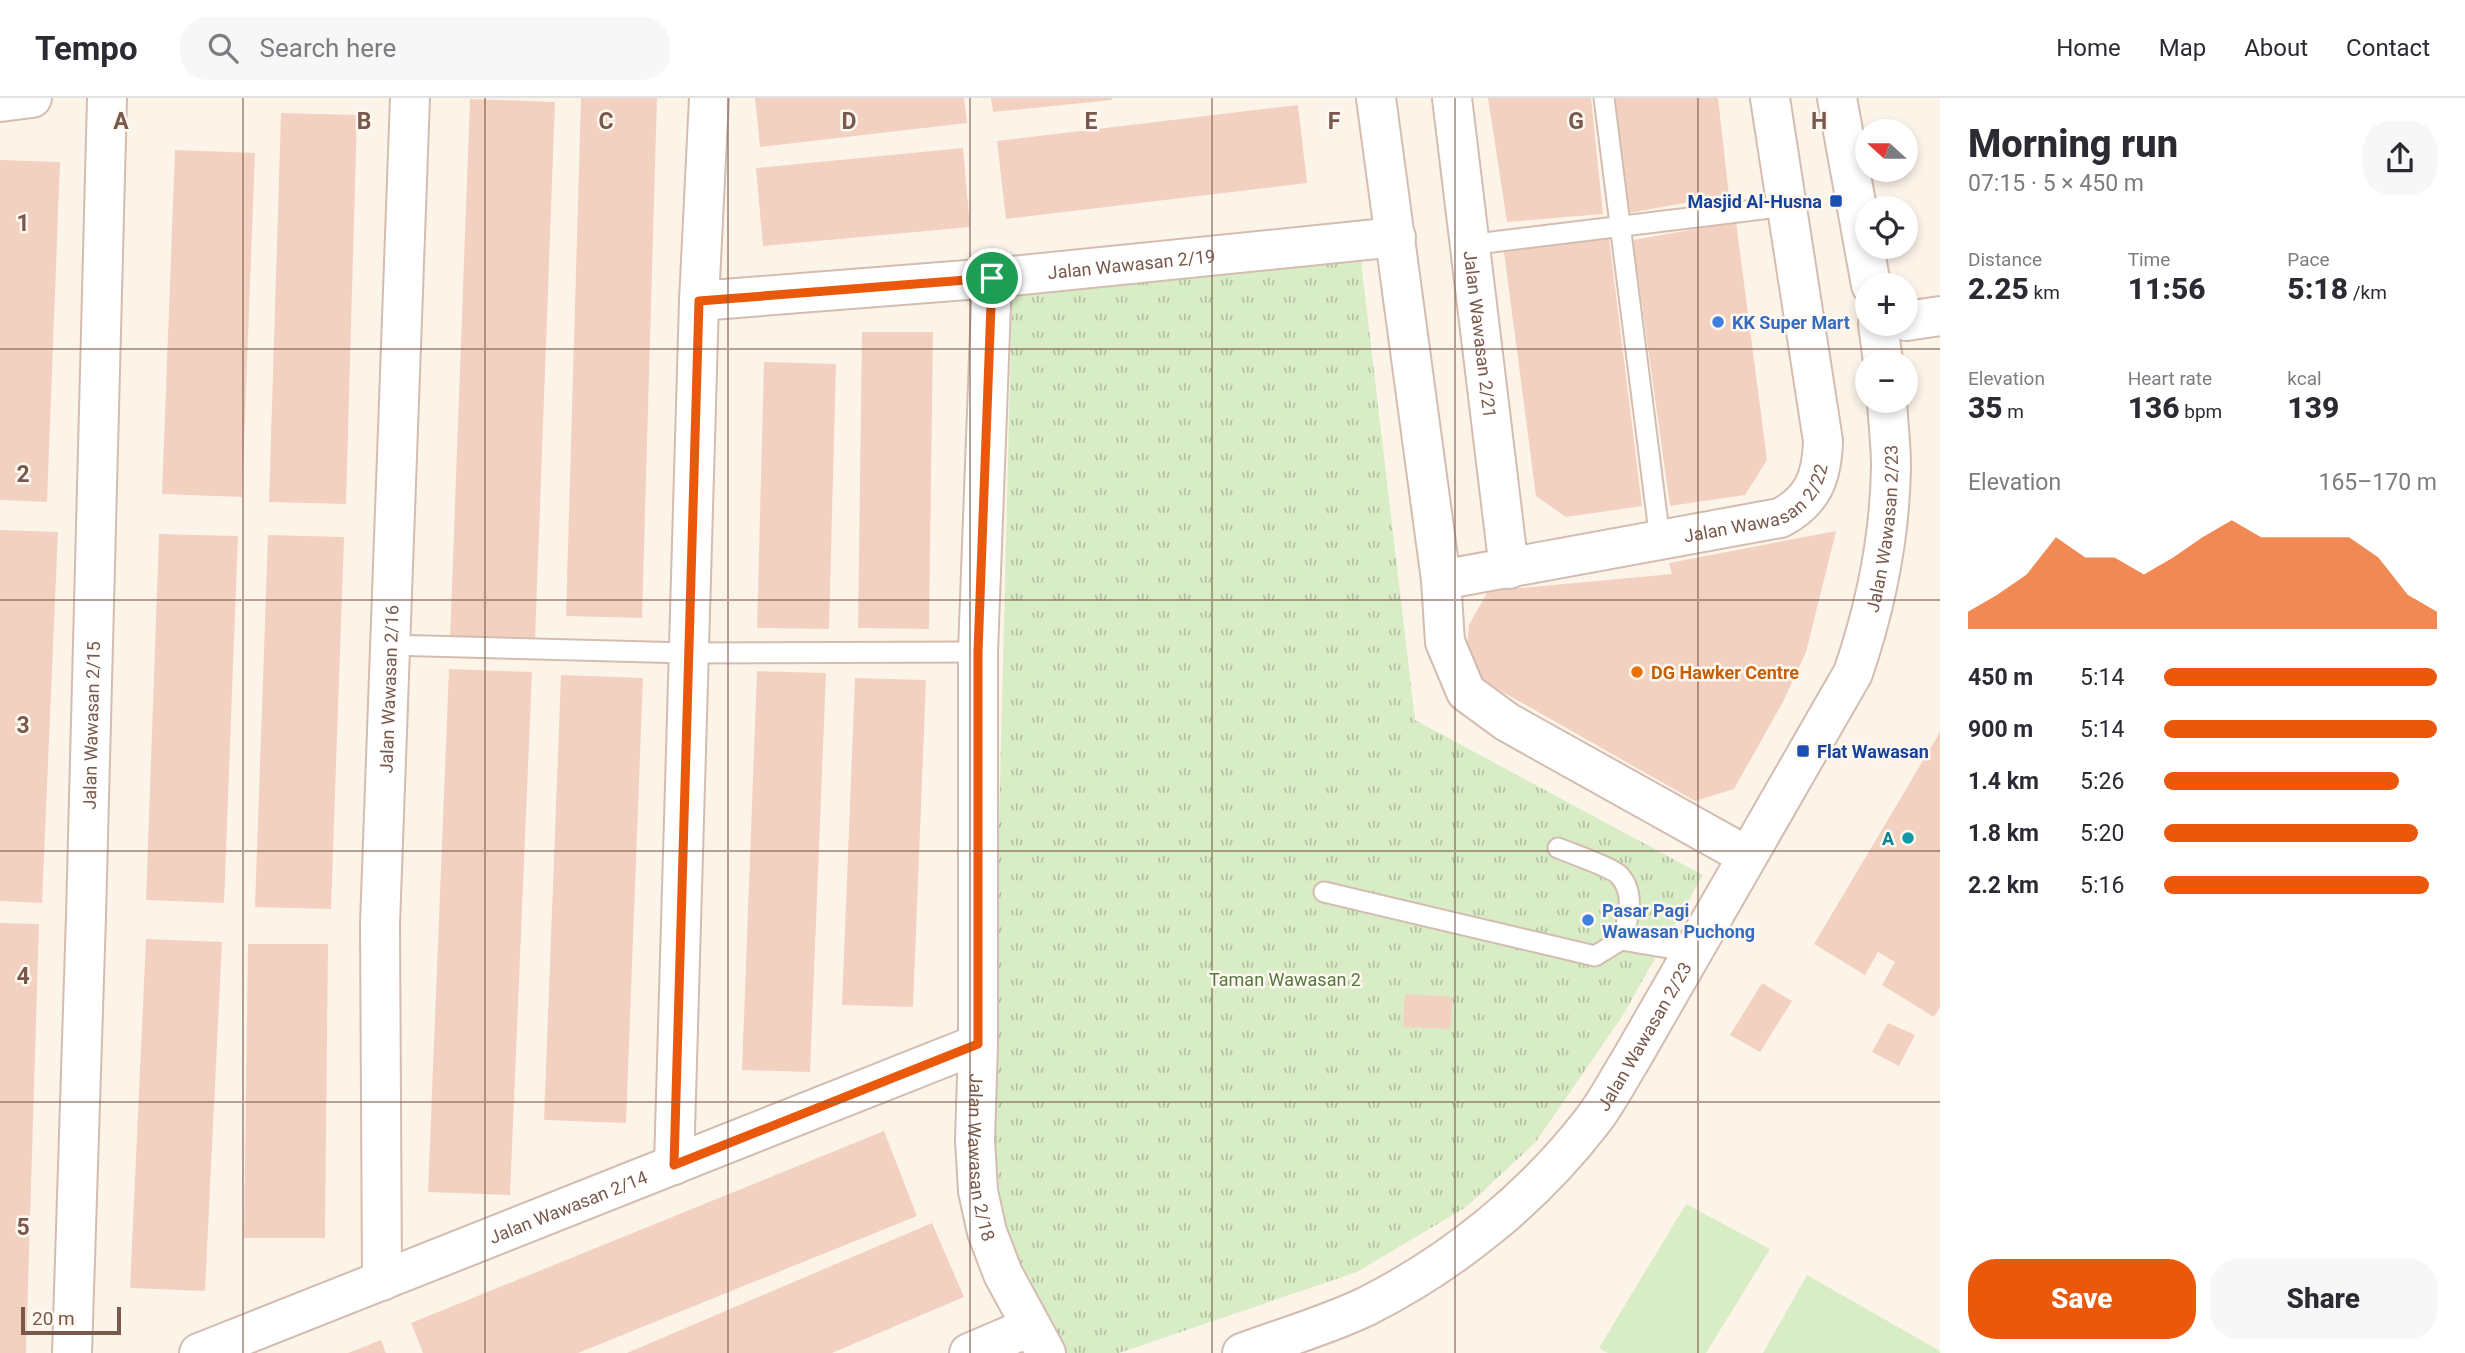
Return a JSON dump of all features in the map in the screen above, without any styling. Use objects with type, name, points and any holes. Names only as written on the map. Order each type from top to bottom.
[{"type":"street","points":[[0,102],[32,98]]},
{"type":"street","name":"Jalan Wawasan 2/15","points":[[72,1353],[86,930],[107,98]]},
{"type":"street","name":"Jalan Wawasan 2/16","points":[[382,1281],[380,924],[410,98]]},
{"type":"street","points":[[674,1165],[699,301],[709,98]]},
{"type":"street","points":[[1377,98],[1441,580],[1445,642],[1466,692],[1507,722],[1747,856]]},
{"type":"street","name":"Jalan Wawasan 2/21","points":[[1452,98],[1509,569]]},
{"type":"street","name":"Jalan Wawasan 2/22","points":[[1441,580],[1780,518],[1799,508],[1813,489],[1822,465],[1823,441],[1770,98]]},
{"type":"street","points":[[1837,98],[1869,273]]},
{"type":"street","name":"Jalan Wawasan 2/19","points":[[699,301],[992,278],[1396,237]]},
{"type":"street","name":"Jalan Wawasan 2/18","points":[[992,278],[978,652],[978,1044],[975,1140],[978,1191],[987,1232],[1038,1340]]},
{"type":"street","points":[[1918,319],[1940,316]]},
{"type":"street","name":"Jalan Wawasan 2/23","points":[[1242,1353],[1364,1307],[1411,1282],[1467,1244],[1514,1205],[1556,1164],[1594,1119],[1853,673],[1869,626],[1888,520],[1891,464],[1888,413]]},
{"type":"street","name":"Jalan Wawasan 2/14","points":[[199,1353],[978,1044]]},
{"type":"street","points":[[969,1353],[1038,1340]]},
{"type":"lane","points":[[1604,98],[1660,540]]},
{"type":"lane","points":[[1468,245],[1787,206]]},
{"type":"lane","points":[[389,645],[688,653],[978,652]]},
{"type":"lane","points":[[1558,848],[1619,874],[1628,892],[1629,912],[1621,940]]},
{"type":"lane","points":[[1324,892],[1595,956],[1621,940],[1692,952]]},
{"type":"green space","name":"Taman Wawasan 2","points":[[1361,261],[1415,720],[1703,875],[1621,1018],[1535,1143],[1466,1207],[1357,1272],[1119,1353],[1064,1353],[1013,1271],[990,1189],[1012,296]]},
{"type":"green space","points":[[1686,1204],[1770,1249],[1706,1353],[1608,1353],[1599,1348]]},
{"type":"green space","points":[[1807,1275],[1940,1351],[1940,1353],[1763,1353]]},
{"type":"building","points":[[581,98],[657,98],[642,618],[566,616]]},
{"type":"building","points":[[755,98],[964,98],[967,123],[760,147]]},
{"type":"building","points":[[991,98],[1112,98],[1112,100],[993,112]]},
{"type":"building","points":[[1488,98],[1591,98],[1603,214],[1507,222]]},
{"type":"building","points":[[1615,98],[1718,98],[1729,195],[1629,213]]},
{"type":"building","points":[[470,99],[555,102],[535,641],[450,639]]},
{"type":"building","points":[[1298,105],[1307,183],[1006,219],[997,141]]},
{"type":"building","points":[[281,113],[357,115],[346,504],[269,502]]},
{"type":"building","points":[[963,148],[970,227],[763,246],[756,168]]},
{"type":"building","points":[[175,150],[255,153],[242,497],[162,494]]},
{"type":"building","points":[[0,160],[60,162],[47,502],[0,500]]},
{"type":"building","points":[[1736,222],[1767,460],[1745,495],[1670,506],[1633,240]]},
{"type":"building","points":[[1609,238],[1642,506],[1566,517],[1536,496],[1504,252]]},
{"type":"building","points":[[862,332],[933,332],[929,629],[858,628]]},
{"type":"building","points":[[764,362],[836,364],[829,629],[757,628]]},
{"type":"building","points":[[0,530],[58,532],[42,903],[0,901]]},
{"type":"building","name":"DG Hawker Centre","points":[[1836,531],[1806,652],[1783,702],[1734,789],[1695,801],[1485,682],[1470,662],[1467,643],[1469,625],[1488,591],[1672,574],[1669,563]]},
{"type":"building","points":[[159,534],[238,536],[224,903],[146,900]]},
{"type":"building","points":[[268,535],[344,537],[331,909],[255,907]]},
{"type":"building","points":[[449,669],[532,672],[510,1195],[428,1192]]},
{"type":"building","points":[[757,671],[826,673],[810,1072],[742,1070]]},
{"type":"building","points":[[561,675],[643,678],[626,1123],[544,1120]]},
{"type":"building","points":[[855,678],[926,680],[913,1007],[842,1005]]},
{"type":"building","name":"A","points":[[1940,732],[1940,1007],[1934,1017],[1882,985],[1895,962],[1878,952],[1865,975],[1814,944]]},
{"type":"building","points":[[0,923],[39,924],[26,1353],[0,1353]]},
{"type":"building","points":[[146,939],[222,942],[205,1291],[130,1288]]},
{"type":"building","points":[[248,944],[328,944],[325,1238],[244,1238]]},
{"type":"building","points":[[1762,983],[1792,1001],[1760,1052],[1730,1035]]},
{"type":"building","points":[[1405,994],[1453,997],[1450,1029],[1403,1027]]},
{"type":"building","points":[[1888,1023],[1915,1035],[1899,1066],[1872,1052]]},
{"type":"building","points":[[884,1131],[917,1216],[578,1353],[423,1353],[411,1323]]},
{"type":"building","points":[[932,1223],[964,1297],[832,1353],[627,1353]]},
{"type":"building","points":[[381,1340],[386,1353],[348,1353]]},
{"type":"place","name":"Masjid Al-Husna","points":[[1836,201]]},
{"type":"place","name":"KK Super Mart","points":[[1718,322]]},
{"type":"place","name":"DG Hawker Centre","points":[[1637,672]]},
{"type":"place","name":"Flat Wawasan","points":[[1803,751]]},
{"type":"place","name":"A","points":[[1908,838]]},
{"type":"place","name":"Pasar Pagi Wawasan Puchong","points":[[1588,920]]},
{"type":"route","points":[[992,278],[978,652],[978,1044],[674,1165],[699,301],[992,278]]}]
